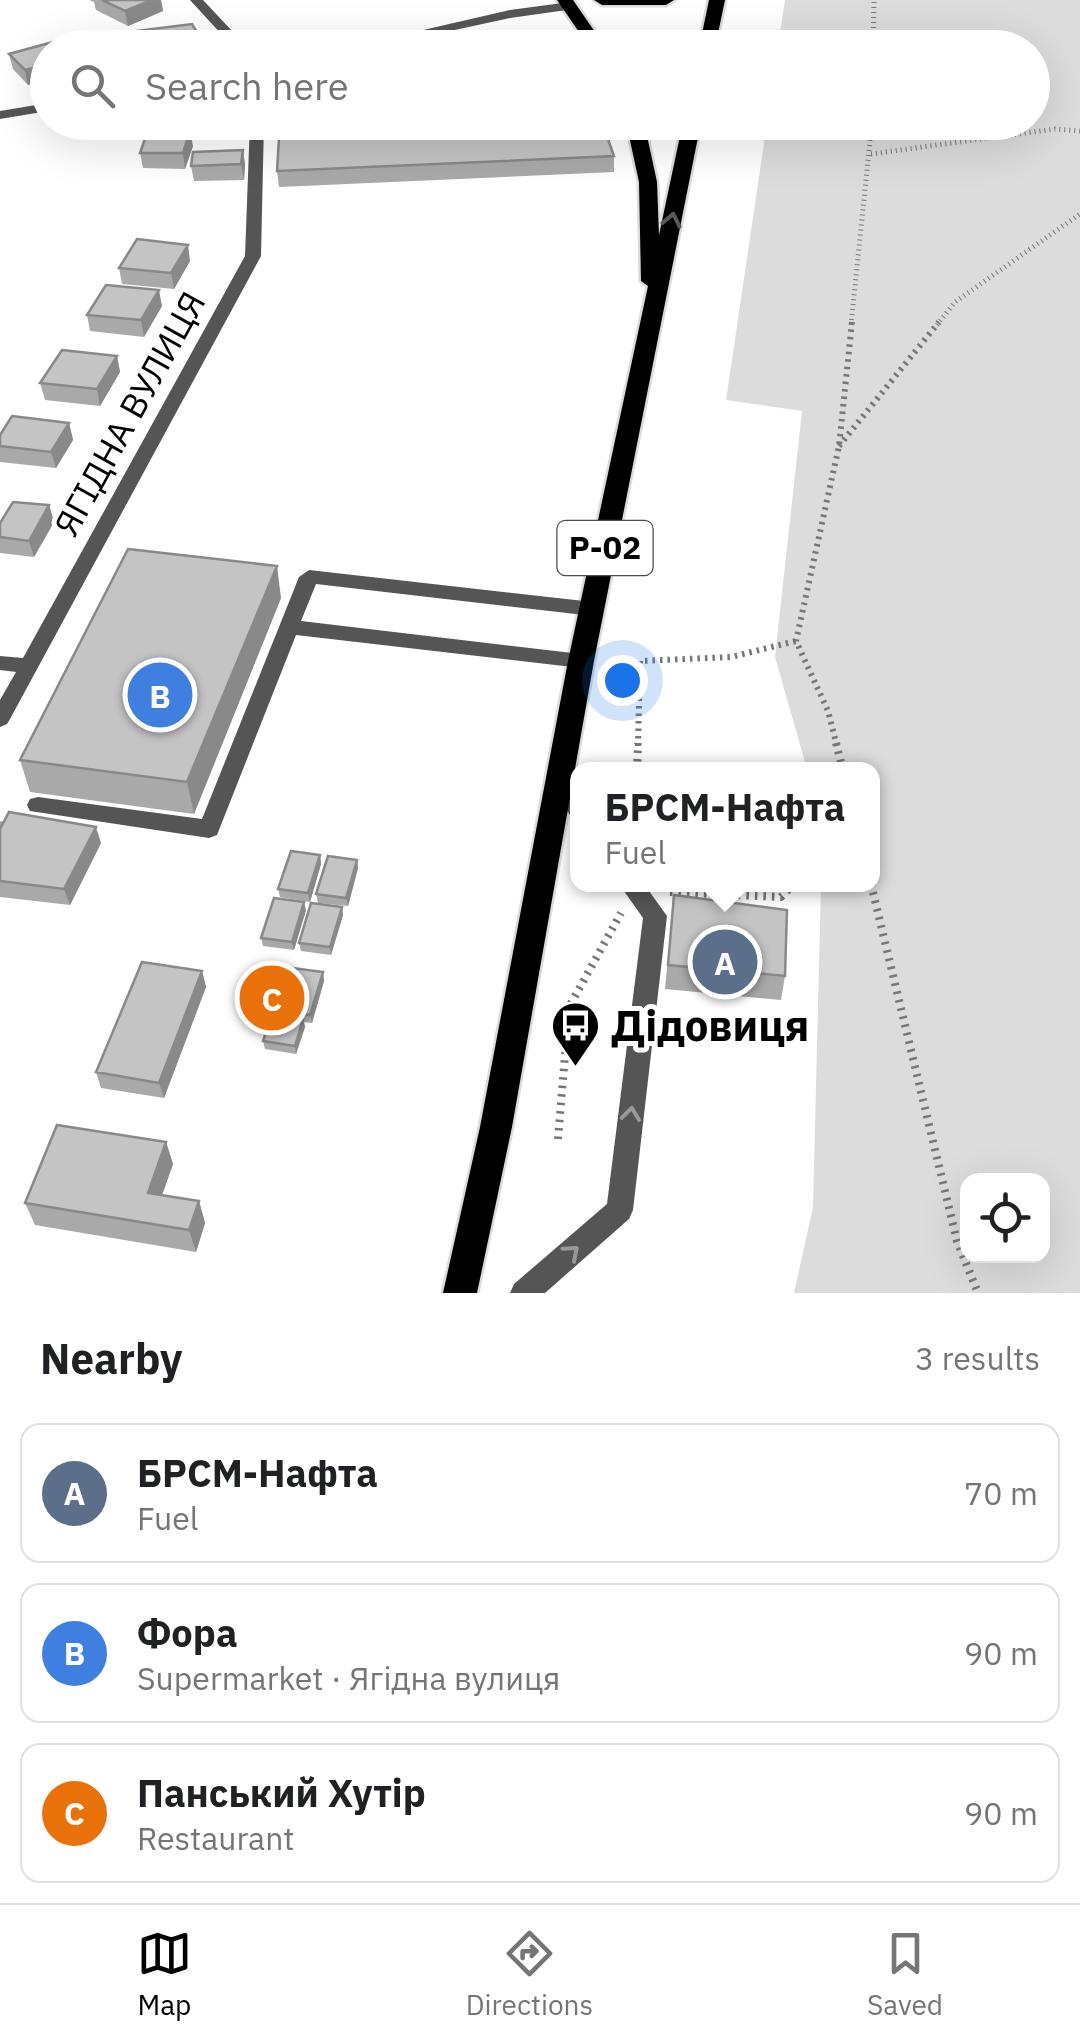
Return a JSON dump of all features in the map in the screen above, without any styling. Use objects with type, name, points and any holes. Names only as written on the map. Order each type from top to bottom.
[{"type":"main road","points":[[602,0],[666,0]]},
{"type":"main road","points":[[712,30],[718,0]]},
{"type":"main road","points":[[568,3],[586,30]]},
{"type":"main road","name":"Р-02","points":[[638,140],[648,182],[652,315]]},
{"type":"main road","name":"Р-02","points":[[460,1293],[496,1127],[581,661],[688,140]]},
{"type":"street","points":[[196,0],[225,30]]},
{"type":"street","points":[[435,30],[568,3]]},
{"type":"street","points":[[0,116],[30,110]]},
{"type":"street","name":"ЯГІДНА ВУЛИЦЯ","points":[[0,720],[254,256],[257,140]]},
{"type":"street","points":[[38,806],[209,830],[310,577],[593,609]]},
{"type":"street","points":[[290,626],[581,661]]},
{"type":"street","points":[[0,662],[29,666]]},
{"type":"street","points":[[559,782],[570,797]]},
{"type":"street","points":[[524,1293],[620,1210],[656,916],[636,892]]},
{"type":"path","points":[[873,30],[874,0]]},
{"type":"path","points":[[1050,130],[1080,131]]},
{"type":"path","points":[[840,762],[828,712],[796,641],[839,446],[871,140]]},
{"type":"path","points":[[871,154],[975,140]]},
{"type":"path","points":[[839,446],[955,302],[1080,214]]},
{"type":"path","points":[[637,762],[640,661],[730,657],[796,641]]},
{"type":"path","points":[[558,1139],[570,1008],[629,892]]},
{"type":"path","points":[[706,892],[781,897],[786,892]]},
{"type":"path","points":[[873,892],[957,1241],[978,1293]]},
{"type":"shaded area","points":[[785,0],[1080,0],[1080,1293],[794,1293],[813,1207],[821,892],[880,892],[880,762],[805,762],[775,657],[802,411],[726,400],[764,140],[1050,140],[1050,30],[781,30]]},
{"type":"building","points":[[102,0],[152,0],[125,11]]},
{"type":"building","points":[[192,24],[196,30],[144,30]]},
{"type":"building","points":[[30,48],[30,69],[25,70],[9,54]]},
{"type":"building","points":[[145,140],[187,140],[183,153],[140,153]]},
{"type":"building","points":[[279,140],[608,140],[614,156],[277,171]]},
{"type":"building","points":[[243,150],[241,164],[191,166],[193,152]]},
{"type":"building","points":[[137,239],[188,245],[171,273],[119,268]]},
{"type":"building","points":[[106,285],[159,290],[141,320],[87,315]]},
{"type":"building","points":[[62,350],[117,356],[97,389],[40,383]]},
{"type":"building","points":[[12,416],[69,423],[51,452],[0,446],[0,435]]},
{"type":"building","points":[[13,502],[49,505],[29,541],[0,537],[0,523]]},
{"type":"building","points":[[128,549],[277,566],[187,782],[20,760]]},
{"type":"building","points":[[9,812],[96,827],[64,889],[0,881],[0,829]]},
{"type":"building","points":[[291,851],[320,855],[308,893],[278,889]]},
{"type":"building","points":[[328,856],[357,860],[346,898],[316,894]]},
{"type":"building","points":[[674,895],[787,910],[785,976],[668,965]]},
{"type":"building","points":[[274,898],[304,902],[292,942],[261,938]]},
{"type":"building","points":[[311,903],[342,907],[330,947],[299,943]]},
{"type":"building","points":[[142,962],[202,971],[159,1083],[96,1072]]},
{"type":"building","points":[[292,968],[323,972],[310,1015],[279,1011]]},
{"type":"building","points":[[272,1014],[303,1019],[295,1046],[263,1041]]},
{"type":"building","points":[[57,1125],[166,1142],[148,1193],[199,1201],[189,1230],[25,1203]]},
{"type":"place","name":"Фора","points":[[160,695]]},
{"type":"place","name":"БРСМ-Нафта","points":[[725,962]]},
{"type":"place","name":"Панський Хутір","points":[[272,998]]},
{"type":"place","name":"Дідовиця","points":[[576,1068]]}]
